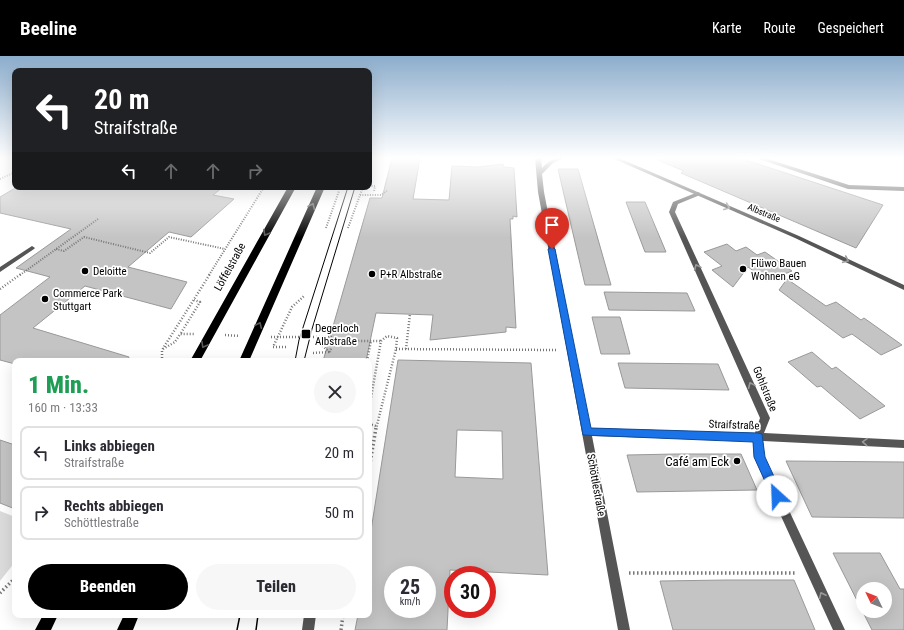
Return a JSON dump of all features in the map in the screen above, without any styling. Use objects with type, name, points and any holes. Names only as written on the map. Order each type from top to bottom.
[{"type":"main road","name":"Löffelstraße","points":[[197,358],[290,190]]},
{"type":"main road","points":[[245,358],[320,190]]},
{"type":"main road","points":[[43,630],[49,618]]},
{"type":"main road","points":[[126,630],[131,618]]},
{"type":"street","name":"Schöttlestraße","points":[[540,185],[624,630]]},
{"type":"street","name":"Albstraße","points":[[677,185],[805,240],[904,288]]},
{"type":"street","points":[[841,185],[848,187],[904,189]]},
{"type":"street","name":"Gohlstraße","points":[[698,194],[675,203],[672,212],[765,418],[758,437],[759,457],[839,630]]},
{"type":"street","points":[[0,270],[32,248]]},
{"type":"street","name":"Straifstraße","points":[[587,432],[758,437],[904,444]]},
{"type":"street","points":[[308,630],[310,618]]},
{"type":"path","points":[[372,186],[375,186],[374,191]]},
{"type":"path","points":[[162,358],[162,350],[262,190]]},
{"type":"path","points":[[348,228],[362,190]]},
{"type":"path","points":[[360,195],[381,195],[388,190]]},
{"type":"path","points":[[326,228],[339,191]]},
{"type":"path","points":[[0,290],[98,219]]},
{"type":"path","points":[[56,249],[64,251],[84,237],[150,253],[169,237],[225,249]]},
{"type":"path","points":[[286,347],[273,347],[292,307],[304,296]]},
{"type":"path","points":[[180,334],[200,302],[194,300]]},
{"type":"path","points":[[406,349],[410,314]]},
{"type":"path","points":[[372,392],[381,341],[387,336],[397,338],[396,348],[376,426],[372,451]]},
{"type":"path","points":[[330,352],[334,337]]},
{"type":"path","points":[[368,358],[371,340]]},
{"type":"path","points":[[330,352],[316,341],[381,341]]},
{"type":"path","points":[[162,350],[175,342]]},
{"type":"path","points":[[396,348],[571,350]]},
{"type":"path","points":[[313,353],[330,352]]},
{"type":"path","points":[[372,425],[376,426]]},
{"type":"path","points":[[613,573],[812,573]]},
{"type":"path","points":[[0,593],[12,581]]},
{"type":"path","points":[[341,630],[343,618]]},
{"type":"shaded area","points":[[0,511],[12,516],[12,566],[0,581]]},
{"type":"building","points":[[385,185],[415,185],[413,199],[449,200],[450,185],[515,185],[517,217],[513,216],[513,219],[510,219],[516,328],[506,327],[506,332],[430,340],[433,315],[376,313],[367,358],[324,358],[370,198],[382,198]]},
{"type":"building","points":[[562,185],[582,185],[611,285],[585,285]]},
{"type":"building","points":[[709,185],[821,185],[883,205],[856,248]]},
{"type":"building","points":[[12,190],[219,190],[213,195],[234,199],[191,237],[169,232],[128,267],[187,282],[171,309],[85,286],[33,328],[129,358],[12,358],[12,363],[0,360],[0,315],[50,277],[16,268],[71,229],[0,213],[0,197]]},
{"type":"building","points":[[626,202],[645,202],[666,252],[645,252]]},
{"type":"building","points":[[727,244],[736,251],[746,247],[757,255],[765,252],[792,271],[767,281],[748,267],[733,287],[712,270],[722,266],[704,252]]},
{"type":"building","points":[[787,279],[826,306],[836,302],[861,320],[864,318],[902,345],[881,355],[852,334],[843,338],[779,290]]},
{"type":"building","points":[[604,292],[687,293],[695,311],[609,310]]},
{"type":"building","points":[[592,317],[620,317],[630,354],[601,354]]},
{"type":"building","points":[[812,352],[832,369],[836,367],[885,406],[860,419],[821,386],[817,387],[788,362]]},
{"type":"building","points":[[398,360],[531,363],[548,575],[496,572],[496,566],[444,566],[444,618],[448,618],[447,630],[355,630],[357,618],[372,618],[372,524]],"holes":[[[457,430],[502,431],[503,479],[455,477]]]},
{"type":"building","points":[[618,363],[718,364],[729,390],[625,388]]},
{"type":"building","points":[[0,440],[12,444],[12,508],[0,503]]},
{"type":"building","points":[[741,454],[757,490],[637,492],[627,455]]},
{"type":"building","points":[[786,461],[904,462],[904,518],[812,517]]},
{"type":"building","points":[[833,553],[880,553],[900,589],[904,589],[904,630],[872,630],[866,618],[892,618],[892,582],[856,582],[856,598]]},
{"type":"building","points":[[794,580],[815,630],[673,630],[660,581]]},
{"type":"tram line","points":[[296,358],[299,340],[347,190]]},
{"type":"tram line","points":[[305,358],[312,329],[354,190]]},
{"type":"tram line","points":[[237,630],[239,618]]},
{"type":"tram line","points":[[256,630],[258,618]]},
{"type":"place","name":"Flüwo Bauen Wohnen eG","points":[[743,269]]},
{"type":"place","name":"Deloitte","points":[[85,271]]},
{"type":"place","name":"P+R Albstraße","points":[[372,274]]},
{"type":"place","name":"Commerce Park Stuttgart","points":[[45,299]]},
{"type":"place","name":"Degerloch Albstraße","points":[[306,334]]},
{"type":"place","name":"Café am Eck","points":[[737,461]]},
{"type":"route","points":[[552,249],[587,432],[758,437],[759,457],[777,496]]}]
